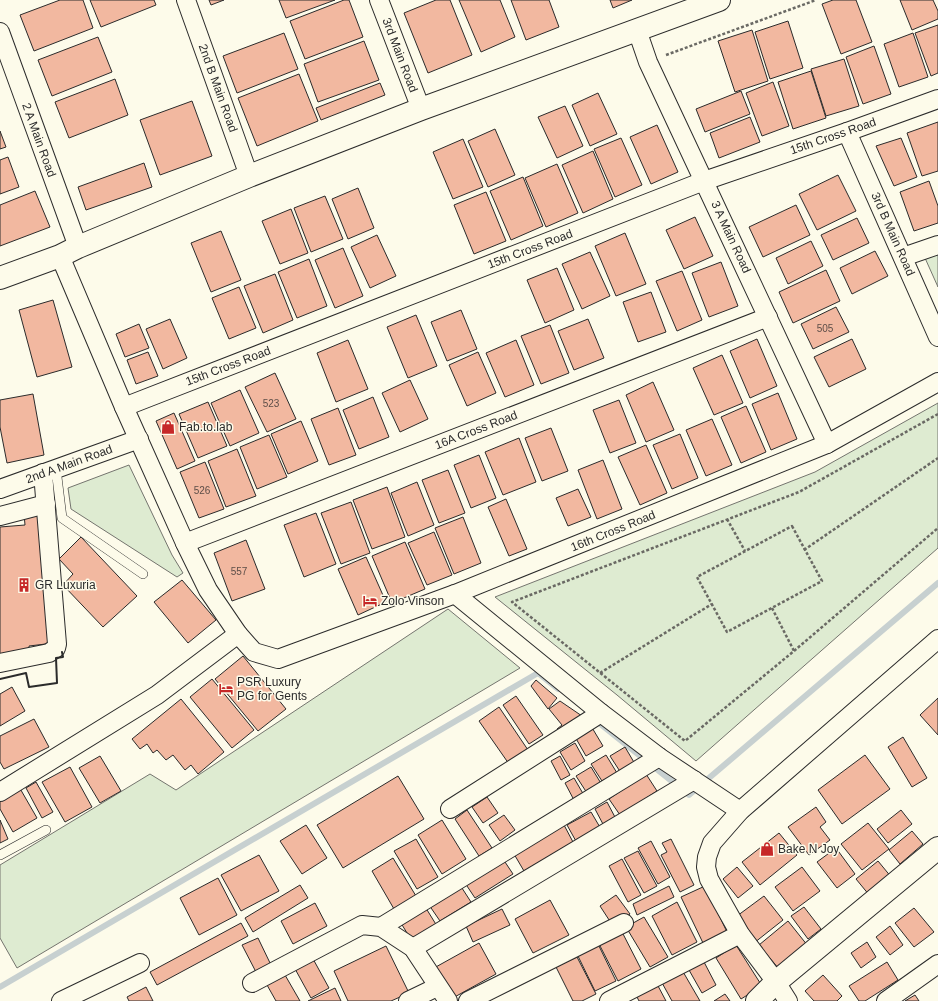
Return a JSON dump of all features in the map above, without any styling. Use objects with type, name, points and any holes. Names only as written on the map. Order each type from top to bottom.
[{"type":"street","name":"2nd B Main Road","points":[[186,0],[249,176]]},
{"type":"street","name":"3rd Main Road","points":[[378,0],[421,109]]},
{"type":"street","points":[[0,278],[249,176],[421,109],[719,0]]},
{"type":"street","name":"3 A Main Road","points":[[637,30],[648,62],[827,444]]},
{"type":"street","name":"2 A Main Road","points":[[0,32],[69,251],[124,407],[185,543],[208,590],[238,634],[254,652],[278,659]]},
{"type":"street","name":"15th Cross Road","points":[[124,407],[704,181],[938,99]]},
{"type":"street","name":"3rd B Main Road","points":[[847,132],[938,336]]},
{"type":"street","points":[[903,257],[938,245]]},
{"type":"street","name":"16A Cross Road","points":[[185,543],[768,317]]},
{"type":"street","name":"16th Cross Road","points":[[278,659],[455,594],[827,444],[938,382]]},
{"type":"street","name":"2nd A Main Road","points":[[0,489],[139,439]]},
{"type":"street","points":[[0,663],[49,653],[56,648],[57,644],[46,504],[50,471]]},
{"type":"street","points":[[0,516],[46,504]]},
{"type":"street","points":[[455,594],[601,713],[658,757],[740,811]]},
{"type":"street","points":[[0,792],[157,694],[238,634]]},
{"type":"street","points":[[788,1001],[776,982],[740,934],[709,879],[706,867],[707,857],[712,843],[740,811],[938,639]]},
{"type":"street","points":[[450,809],[601,713]]},
{"type":"street","points":[[381,927],[658,757]]},
{"type":"street","points":[[413,948],[694,780]]},
{"type":"street","points":[[757,1001],[776,982],[938,848]]},
{"type":"street","points":[[468,1001],[624,922]]},
{"type":"street","points":[[252,982],[362,925],[381,927],[413,948],[437,987],[448,1001]]},
{"type":"street","points":[[609,1001],[740,934]]},
{"type":"street","points":[[62,1001],[140,963]]},
{"type":"street","points":[[886,1001],[938,964]]},
{"type":"street","points":[[408,1001],[437,987]]},
{"type":"lane","points":[[50,471],[62,518],[143,574]]},
{"type":"lane","points":[[0,855],[46,830]]},
{"type":"path","points":[[662,57],[816,0]]},
{"type":"path","points":[[938,414],[799,492],[512,602],[685,741],[938,528]]},
{"type":"path","points":[[804,550],[938,458]]},
{"type":"path","points":[[727,519],[745,551]]},
{"type":"path","points":[[792,526],[804,550],[822,581],[727,632],[697,577],[792,526]]},
{"type":"path","points":[[600,673],[712,604]]},
{"type":"path","points":[[772,608],[794,650]]},
{"type":"green space","points":[[938,253],[938,287],[925,258]]},
{"type":"green space","points":[[938,403],[938,548],[696,761],[495,597],[815,472]]},
{"type":"green space","points":[[129,465],[172,555],[183,573],[177,577],[71,509],[68,488]]},
{"type":"green space","points":[[448,609],[520,668],[17,968],[0,938],[0,865],[150,774],[176,790]]},
{"type":"building","points":[[60,0],[83,0],[93,28],[34,51],[20,15]]},
{"type":"building","points":[[90,0],[154,0],[156,5],[101,27]]},
{"type":"building","points":[[209,0],[224,0],[211,5]]},
{"type":"building","points":[[279,0],[335,0],[286,18]]},
{"type":"building","points":[[344,0],[349,0],[363,37],[305,59],[290,21]]},
{"type":"building","points":[[436,0],[450,0],[472,55],[428,73],[404,13]]},
{"type":"building","points":[[459,0],[500,0],[515,37],[481,52]]},
{"type":"building","points":[[511,0],[549,0],[559,27],[526,40]]},
{"type":"building","points":[[610,0],[632,0],[613,8]]},
{"type":"building","points":[[833,0],[856,0],[872,42],[841,54],[822,4]]},
{"type":"building","points":[[900,0],[933,0],[938,11],[938,19],[912,30]]},
{"type":"building","points":[[788,21],[803,68],[770,79],[755,32]]},
{"type":"building","points":[[938,25],[938,73],[931,76],[915,33]]},
{"type":"building","points":[[752,30],[768,81],[735,92],[718,41]]},
{"type":"building","points":[[284,33],[298,69],[237,93],[223,56]]},
{"type":"building","points":[[913,33],[928,77],[899,87],[884,44]]},
{"type":"building","points":[[98,37],[112,72],[52,96],[38,60]]},
{"type":"building","points":[[364,41],[379,80],[318,102],[304,64]]},
{"type":"building","points":[[874,46],[891,94],[863,104],[846,57]]},
{"type":"building","points":[[844,59],[859,106],[826,116],[811,69]]},
{"type":"building","points":[[811,71],[826,118],[793,129],[778,82]]},
{"type":"building","points":[[299,74],[318,121],[257,146],[238,98]]},
{"type":"building","points":[[115,79],[128,115],[69,138],[55,102]]},
{"type":"building","points":[[773,82],[789,126],[762,136],[746,93]]},
{"type":"building","points":[[380,83],[385,95],[321,120],[316,108]]},
{"type":"building","points":[[741,91],[750,114],[705,132],[696,109]]},
{"type":"building","points":[[598,93],[617,134],[590,146],[572,105]]},
{"type":"building","points":[[192,101],[212,156],[160,175],[140,120]]},
{"type":"building","points":[[565,106],[583,146],[557,158],[538,117]]},
{"type":"building","points":[[750,117],[760,142],[719,158],[710,133]]},
{"type":"building","points":[[938,122],[938,171],[922,176],[907,133]]},
{"type":"building","points":[[657,125],[678,172],[651,184],[630,137]]},
{"type":"building","points":[[495,129],[515,175],[488,187],[468,141]]},
{"type":"building","points":[[0,131],[6,147],[0,149]]},
{"type":"building","points":[[621,138],[642,185],[615,197],[594,149]]},
{"type":"building","points":[[901,138],[917,177],[894,186],[876,146]]},
{"type":"building","points":[[463,139],[483,187],[453,199],[433,152]]},
{"type":"building","points":[[593,151],[613,199],[583,213],[562,165]]},
{"type":"building","points":[[8,157],[19,187],[0,194],[0,160]]},
{"type":"building","points":[[144,163],[152,187],[86,210],[78,187]]},
{"type":"building","points":[[557,164],[578,213],[546,227],[525,178]]},
{"type":"building","points":[[838,175],[856,211],[817,230],[799,194]]},
{"type":"building","points":[[523,177],[543,226],[511,240],[490,191]]},
{"type":"building","points":[[929,181],[938,206],[938,223],[914,231],[900,192]]},
{"type":"building","points":[[358,188],[374,228],[348,239],[332,199]]},
{"type":"building","points":[[35,191],[50,227],[0,246],[0,205]]},
{"type":"building","points":[[486,192],[506,241],[474,254],[454,205]]},
{"type":"building","points":[[325,196],[343,239],[311,252],[294,208]]},
{"type":"building","points":[[796,205],[810,235],[763,257],[749,227]]},
{"type":"building","points":[[291,209],[308,253],[280,264],[262,221]]},
{"type":"building","points":[[695,217],[713,256],[684,269],[666,230]]},
{"type":"building","points":[[857,218],[869,243],[833,260],[821,235]]},
{"type":"building","points":[[221,231],[241,280],[211,292],[191,243]]},
{"type":"building","points":[[625,233],[646,284],[616,296],[595,246]]},
{"type":"building","points":[[377,235],[396,276],[370,288],[351,247]]},
{"type":"building","points":[[811,241],[823,266],[788,284],[776,258]]},
{"type":"building","points":[[343,248],[363,296],[335,308],[315,260]]},
{"type":"building","points":[[875,251],[888,276],[852,294],[840,268]]},
{"type":"building","points":[[590,252],[610,296],[582,309],[562,264]]},
{"type":"building","points":[[309,259],[327,306],[297,318],[278,272]]},
{"type":"building","points":[[721,262],[738,306],[709,317],[692,273]]},
{"type":"building","points":[[557,268],[574,310],[545,323],[527,280]]},
{"type":"building","points":[[826,270],[840,301],[793,323],[779,292]]},
{"type":"building","points":[[682,271],[702,320],[677,331],[656,281]]},
{"type":"building","points":[[275,274],[293,320],[263,333],[244,286]]},
{"type":"building","points":[[239,287],[256,328],[229,339],[212,298]]},
{"type":"building","points":[[651,292],[666,332],[638,342],[623,302]]},
{"type":"building","points":[[53,300],[72,367],[37,377],[19,310]]},
{"type":"building","points":[[836,307],[849,332],[813,349],[801,324]]},
{"type":"building","points":[[461,310],[477,349],[447,361],[431,322]]},
{"type":"building","points":[[416,315],[437,366],[408,378],[387,327]]},
{"type":"building","points":[[170,319],[187,358],[163,369],[146,329]]},
{"type":"building","points":[[588,319],[604,358],[574,370],[558,331]]},
{"type":"building","points":[[139,324],[149,348],[125,357],[116,334]]},
{"type":"building","points":[[550,325],[569,373],[541,384],[521,336]]},
{"type":"building","points":[[757,339],[777,386],[750,398],[730,351]]},
{"type":"building","points":[[852,339],[866,369],[829,387],[814,357]]},
{"type":"building","points":[[348,340],[368,389],[336,402],[317,353]]},
{"type":"building","points":[[516,340],[534,385],[505,397],[486,353]]},
{"type":"building","points":[[148,352],[158,376],[136,384],[127,360]]},
{"type":"building","points":[[478,352],[496,393],[467,406],[449,365]]},
{"type":"building","points":[[722,355],[743,403],[714,415],[693,368]]},
{"type":"building","points":[[275,373],[296,419],[267,432],[245,387]]},
{"type":"building","points":[[410,380],[428,419],[400,432],[382,393]]},
{"type":"building","points":[[653,382],[674,430],[646,442],[626,395]]},
{"type":"building","points":[[240,390],[259,433],[230,446],[211,403]]},
{"type":"building","points":[[778,393],[797,439],[771,450],[752,404]]},
{"type":"building","points":[[33,394],[44,455],[7,463],[0,427],[0,400]]},
{"type":"building","points":[[373,397],[389,437],[359,449],[343,410]]},
{"type":"building","points":[[619,400],[636,443],[610,453],[593,410]]},
{"type":"building","points":[[208,402],[227,446],[198,458],[179,414]]},
{"type":"building","points":[[746,406],[766,452],[741,463],[721,417]]},
{"type":"building","points":[[338,408],[356,455],[329,465],[311,419]]},
{"type":"building","points":[[174,413],[195,461],[177,469],[156,421]]},
{"type":"building","points":[[712,419],[732,465],[706,476],[686,430]]},
{"type":"building","points":[[301,421],[318,461],[288,474],[271,434]]},
{"type":"building","points":[[551,428],[568,471],[542,481],[525,438]]},
{"type":"building","points":[[680,434],[698,478],[672,489],[653,445]]},
{"type":"building","points":[[269,435],[287,477],[257,489],[240,447]]},
{"type":"building","points":[[519,438],[536,482],[503,495],[485,452]]},
{"type":"building","points":[[646,445],[667,493],[640,505],[618,457]]},
{"type":"building","points":[[237,449],[256,496],[226,507],[208,461]]},
{"type":"building","points":[[479,455],[496,498],[471,508],[454,465]]},
{"type":"building","points":[[603,460],[622,509],[597,519],[578,470]]},
{"type":"building","points":[[205,462],[224,509],[199,518],[180,472]]},
{"type":"building","points":[[448,470],[465,513],[439,523],[422,480]]},
{"type":"building","points":[[417,482],[434,525],[408,536],[391,493]]},
{"type":"building","points":[[387,487],[405,537],[372,549],[353,500]]},
{"type":"building","points":[[578,489],[591,517],[568,526],[556,498]]},
{"type":"building","points":[[506,499],[527,549],[509,556],[488,507]]},
{"type":"building","points":[[351,502],[370,553],[341,564],[321,513]]},
{"type":"building","name":"GR Luxuria","points":[[42,513],[54,643],[29,646],[30,654],[0,657],[0,527],[25,525],[24,514]]},
{"type":"building","points":[[316,513],[336,564],[304,577],[284,525]]},
{"type":"building","points":[[463,517],[481,563],[454,574],[435,528]]},
{"type":"building","points":[[434,532],[452,575],[427,585],[408,543]]},
{"type":"building","points":[[81,537],[137,596],[103,627],[63,585],[73,574],[59,559]]},
{"type":"building","points":[[246,540],[265,589],[232,601],[214,553]]},
{"type":"building","points":[[405,542],[425,589],[392,603],[372,556]]},
{"type":"building","points":[[366,557],[386,602],[358,615],[338,569]]},
{"type":"building","points":[[182,580],[216,620],[188,643],[154,602]]},
{"type":"building","points":[[243,656],[286,709],[258,731],[215,679]]},
{"type":"building","points":[[212,679],[254,730],[232,748],[190,697]]},
{"type":"building","points":[[536,680],[557,698],[548,709],[531,686]]},
{"type":"building","points":[[12,687],[25,711],[0,726],[0,694]]},
{"type":"building","points":[[516,696],[543,735],[529,744],[503,705]]},
{"type":"building","points":[[938,698],[938,735],[920,715]]},
{"type":"building","points":[[181,699],[224,752],[198,774],[191,765],[185,770],[173,755],[166,760],[157,750],[153,753],[147,744],[140,749],[132,739]]},
{"type":"building","points":[[560,701],[582,716],[561,734],[557,729],[562,725],[549,709]]},
{"type":"building","points":[[499,707],[528,750],[509,764],[479,721]]},
{"type":"building","points":[[34,719],[49,747],[4,769],[0,762],[0,736]]},
{"type":"building","points":[[591,726],[603,746],[586,756],[574,735]]},
{"type":"building","points":[[903,737],[927,778],[912,787],[888,747]]},
{"type":"building","points":[[575,743],[585,761],[571,770],[560,752]]},
{"type":"building","points":[[625,747],[635,764],[621,773],[610,756]]},
{"type":"building","points":[[606,755],[617,773],[602,781],[591,764]]},
{"type":"building","points":[[865,755],[890,789],[842,824],[818,790]]},
{"type":"building","points":[[100,756],[121,791],[100,803],[79,768]]},
{"type":"building","points":[[560,756],[570,775],[561,780],[551,761]]},
{"type":"building","points":[[70,767],[92,807],[65,822],[42,782]]},
{"type":"building","points":[[591,767],[602,785],[587,793],[576,776]]},
{"type":"building","points":[[646,774],[657,791],[620,815],[609,799]]},
{"type":"building","points":[[398,776],[424,819],[343,868],[317,825]]},
{"type":"building","points":[[574,778],[585,797],[575,802],[565,783]]},
{"type":"building","points":[[36,782],[53,812],[42,818],[26,788]]},
{"type":"building","points":[[18,785],[37,818],[13,832],[0,809],[0,795]]},
{"type":"building","points":[[487,797],[498,813],[483,823],[472,807]]},
{"type":"building","points":[[607,802],[616,819],[604,826],[595,809]]},
{"type":"building","points":[[816,807],[826,822],[820,827],[830,840],[809,855],[788,827]]},
{"type":"building","points":[[467,810],[492,848],[479,856],[455,819]]},
{"type":"building","points":[[901,810],[912,824],[888,843],[877,829]]},
{"type":"building","points":[[591,812],[601,829],[577,843],[567,825]]},
{"type":"building","points":[[504,815],[515,830],[500,841],[489,825]]},
{"type":"building","points":[[0,820],[8,839],[0,843]]},
{"type":"building","points":[[442,820],[466,859],[442,874],[418,835]]},
{"type":"building","points":[[868,823],[889,849],[862,870],[841,844]]},
{"type":"building","points":[[306,825],[327,858],[302,874],[280,841]]},
{"type":"building","points":[[564,825],[573,842],[524,871],[514,854]]},
{"type":"building","points":[[912,831],[923,844],[900,864],[889,850]]},
{"type":"building","points":[[779,833],[797,855],[760,885],[742,862]]},
{"type":"building","points":[[416,839],[438,877],[417,889],[394,851]]},
{"type":"building","points":[[671,839],[694,885],[680,892],[661,855],[667,852],[662,843]]},
{"type":"building","points":[[651,841],[670,877],[658,884],[638,848]]},
{"type":"building","points":[[836,848],[855,874],[837,888],[817,862]]},
{"type":"building","points":[[638,851],[657,886],[644,893],[624,858]]},
{"type":"building","points":[[259,855],[279,891],[241,911],[221,875]]},
{"type":"building","points":[[393,858],[416,896],[394,909],[372,871]]},
{"type":"building","points":[[503,859],[513,874],[475,898],[465,883]]},
{"type":"building","points":[[622,859],[641,895],[628,902],[609,866]]},
{"type":"building","points":[[878,861],[892,878],[870,896],[856,879]]},
{"type":"building","points":[[737,867],[753,886],[738,898],[723,879]]},
{"type":"building","points":[[802,867],[820,891],[793,911],[775,887]]},
{"type":"building","points":[[218,878],[237,915],[199,935],[180,898]]},
{"type":"building","points":[[300,885],[308,898],[253,932],[245,918]]},
{"type":"building","points":[[460,885],[471,902],[440,921],[429,905]]},
{"type":"building","points":[[669,886],[674,897],[637,915],[633,904]]},
{"type":"building","points":[[705,886],[727,932],[703,943],[681,897]]},
{"type":"building","points":[[616,895],[630,914],[613,926],[600,906]]},
{"type":"building","points":[[764,896],[783,920],[754,943],[737,916]]},
{"type":"building","points":[[550,900],[569,935],[533,953],[515,919]]},
{"type":"building","points":[[677,902],[697,942],[672,955],[652,916]]},
{"type":"building","points":[[315,903],[327,926],[293,944],[281,921]]},
{"type":"building","points":[[424,905],[437,926],[412,941],[399,920]]},
{"type":"building","points":[[804,907],[821,929],[808,939],[791,916]]},
{"type":"building","points":[[914,908],[934,932],[914,947],[895,923]]},
{"type":"building","points":[[502,909],[510,925],[473,942],[466,926]]},
{"type":"building","points":[[644,917],[668,957],[650,967],[626,927]]},
{"type":"building","points":[[788,921],[808,946],[779,969],[759,945]]},
{"type":"building","points":[[241,923],[248,936],[157,985],[150,972]]},
{"type":"building","points":[[890,926],[903,945],[890,955],[876,937]]},
{"type":"building","points":[[621,930],[641,969],[618,981],[598,942]]},
{"type":"building","points":[[258,938],[271,965],[256,972],[242,945]]},
{"type":"building","points":[[867,942],[876,957],[861,968],[851,953]]},
{"type":"building","points":[[479,943],[496,974],[451,999],[434,968]]},
{"type":"building","points":[[598,944],[616,981],[595,991],[577,954]]},
{"type":"building","points":[[736,945],[762,986],[741,999],[716,958]]},
{"type":"building","points":[[386,946],[409,993],[391,1001],[348,1001],[334,971]]},
{"type":"building","points":[[312,957],[329,988],[311,998],[294,967]]},
{"type":"building","points":[[577,957],[596,994],[582,1001],[573,1001],[556,967]]},
{"type":"building","points":[[704,962],[716,985],[702,993],[689,970]]},
{"type":"building","points":[[887,962],[898,980],[865,1001],[859,1001],[849,986]]},
{"type":"building","points":[[682,970],[700,1001],[672,1001],[661,981]]},
{"type":"building","points":[[285,975],[300,1001],[276,1001],[267,985]]},
{"type":"building","points":[[823,975],[842,996],[837,1001],[814,1001],[805,991]]},
{"type":"building","points":[[657,984],[666,1001],[639,1001],[636,995]]},
{"type":"building","points":[[146,987],[153,1001],[129,1001],[127,997]]},
{"type":"building","points":[[335,988],[341,1001],[308,1001]]},
{"type":"building","points":[[725,994],[730,1001],[714,1001]]},
{"type":"building","points":[[915,995],[919,1001],[905,1001]]},
{"type":"waterway","points":[[599,723],[689,795],[938,583]]},
{"type":"waterway","points":[[0,987],[538,673],[558,689]]},
{"type":"wall","points":[[0,679],[26,673],[29,687],[57,683],[56,658],[63,657],[62,652]]},
{"type":"place","name":"Fab.to.lab","points":[[168,427]]},
{"type":"place","name":"GR Luxuria","points":[[24,585]]},
{"type":"place","name":"Zolo Vinson","points":[[370,601]]},
{"type":"place","name":"PSR Luxury PG for Gents","points":[[226,689]]},
{"type":"place","name":"Bake N Joy","points":[[767,849]]}]
